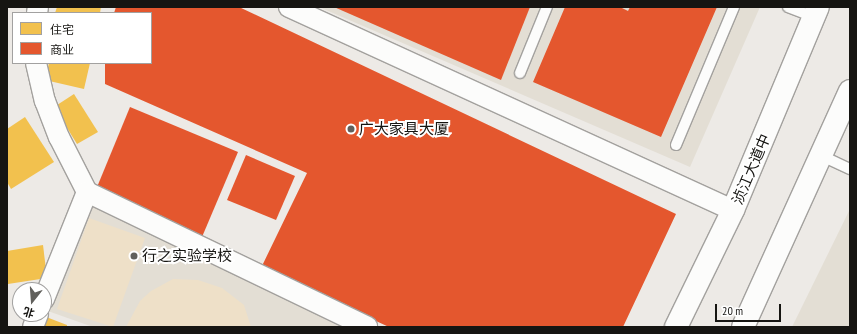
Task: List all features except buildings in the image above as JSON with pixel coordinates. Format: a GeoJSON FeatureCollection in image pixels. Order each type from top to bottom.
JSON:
{"type":"FeatureCollection","features":[{"type":"Feature","properties":{"kind":"main road","name":"浈江大道中"},"geometry":{"type":"LineString","coordinates":[[676,327],[733,210],[816,12]]}},
{"type":"Feature","properties":{"kind":"main road"},"geometry":{"type":"LineString","coordinates":[[743,327],[822,156],[850,91]]}},
{"type":"Feature","properties":{"kind":"street"},"geometry":{"type":"LineString","coordinates":[[290,7],[733,210]]}},
{"type":"Feature","properties":{"kind":"street"},"geometry":{"type":"LineString","coordinates":[[36,64],[45,101],[59,137],[87,192],[367,327]]}},
{"type":"Feature","properties":{"kind":"street"},"geometry":{"type":"LineString","coordinates":[[51,282],[87,192]]}},
{"type":"Feature","properties":{"kind":"lane"},"geometry":{"type":"LineString","coordinates":[[520,73],[547,7]]}},
{"type":"Feature","properties":{"kind":"lane"},"geometry":{"type":"LineString","coordinates":[[676,145],[734,7]]}},
{"type":"Feature","properties":{"kind":"lane"},"geometry":{"type":"LineString","coordinates":[[788,7],[816,12]]}},
{"type":"Feature","properties":{"kind":"lane"},"geometry":{"type":"LineString","coordinates":[[822,156],[850,169]]}},
{"type":"Feature","properties":{"kind":"shaded area"},"geometry":{"type":"Polygon","coordinates":[[[319,7],[760,7],[690,167],[319,7]]]}},
{"type":"Feature","properties":{"kind":"shaded area","name":"行之实验学校"},"geometry":{"type":"Polygon","coordinates":[[[89,202],[350,327],[93,327],[52,312],[52,293],[89,202]]]}},
{"type":"Feature","properties":{"kind":"shaded area"},"geometry":{"type":"Polygon","coordinates":[[[850,209],[850,327],[792,327],[850,209]]]}},
{"type":"Feature","properties":{"kind":"shaded area"},"geometry":{"type":"Polygon","coordinates":[[[89,218],[145,238],[113,327],[57,309],[89,218]]]}},
{"type":"Feature","properties":{"kind":"shaded area"},"geometry":{"type":"Polygon","coordinates":[[[173,279],[198,280],[222,288],[244,305],[251,327],[126,327],[140,301],[151,291],[173,279]]]}},
{"type":"Feature","properties":{"kind":"place","name":"广大家具大厦"},"geometry":{"type":"Point","coordinates":[351,129]}},
{"type":"Feature","properties":{"kind":"place","name":"行之实验学校"},"geometry":{"type":"Point","coordinates":[134,256]}}]}
